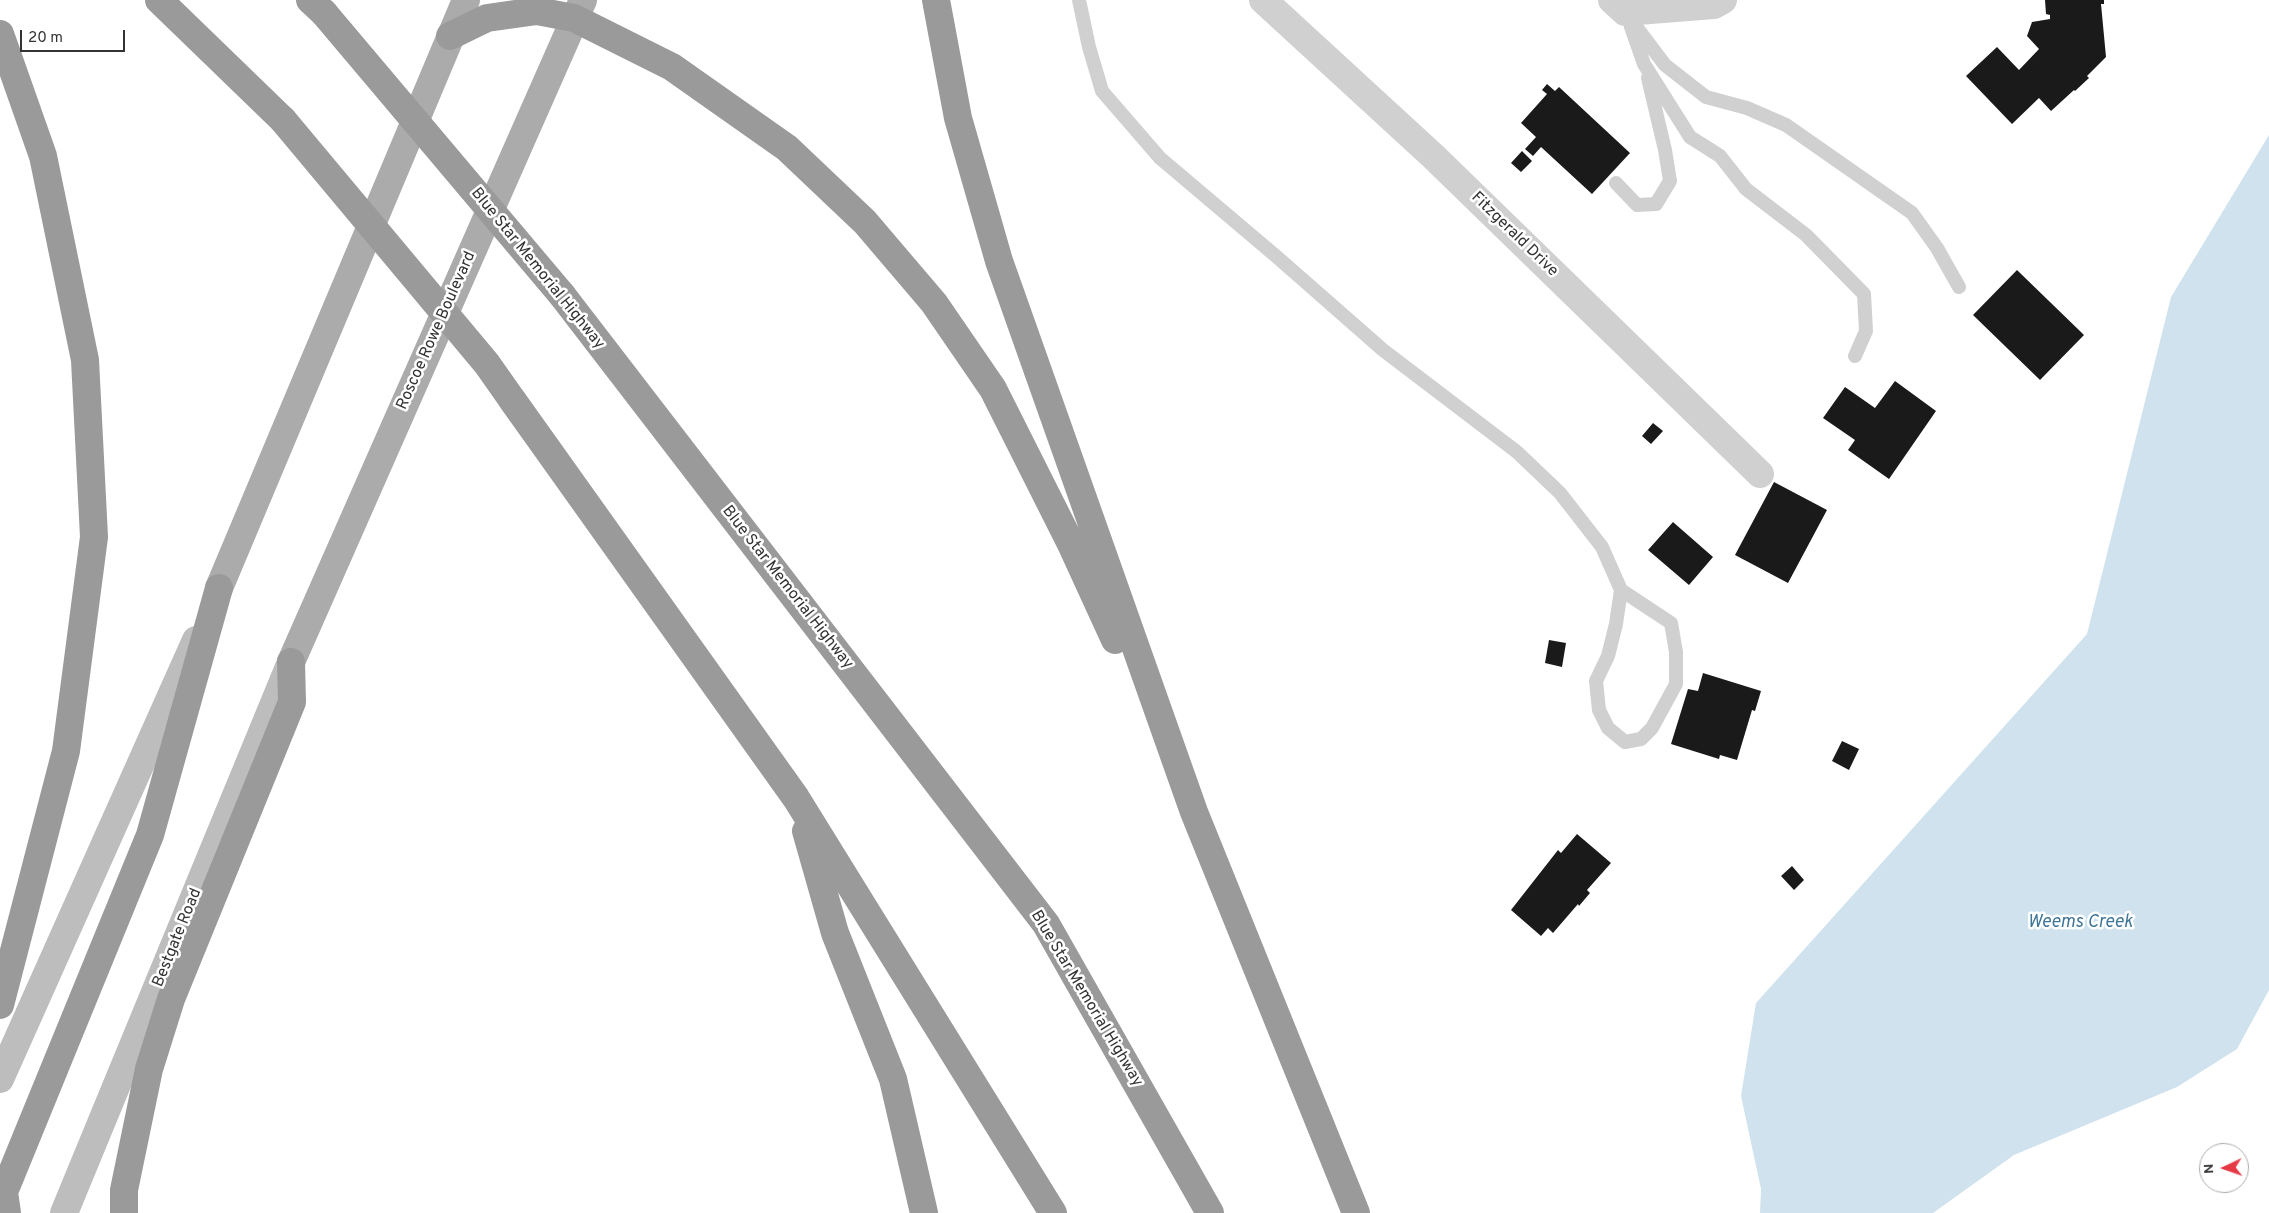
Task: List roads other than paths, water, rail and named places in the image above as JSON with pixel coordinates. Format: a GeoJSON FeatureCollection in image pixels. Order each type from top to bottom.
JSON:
{"type":"FeatureCollection","features":[{"type":"Feature","properties":{"kind":"highway"},"geometry":{"type":"LineString","coordinates":[[159,0],[283,120],[487,364],[796,798],[1053,1213]]}},
{"type":"Feature","properties":{"kind":"highway"},"geometry":{"type":"LineString","coordinates":[[936,0],[958,118],[999,261],[1194,812],[1356,1213]]}},
{"type":"Feature","properties":{"kind":"highway","name":"Blue Star Memorial Highway"},"geometry":{"type":"LineString","coordinates":[[317,7],[562,296],[1046,924],[1210,1213]]}},
{"type":"Feature","properties":{"kind":"highway"},"geometry":{"type":"LineString","coordinates":[[450,36],[487,18],[537,11],[579,9],[672,67],[787,148],[865,222],[934,303],[993,389],[1071,544],[1194,812]]}},
{"type":"Feature","properties":{"kind":"highway"},"geometry":{"type":"LineString","coordinates":[[0,34],[44,156],[85,360],[94,537],[66,751],[0,1005]]}},
{"type":"Feature","properties":{"kind":"highway"},"geometry":{"type":"LineString","coordinates":[[7,1213],[4,1192],[150,835],[219,588]]}},
{"type":"Feature","properties":{"kind":"highway"},"geometry":{"type":"LineString","coordinates":[[124,1213],[124,1190],[149,1069],[171,999],[292,702],[291,662]]}},
{"type":"Feature","properties":{"kind":"highway"},"geometry":{"type":"LineString","coordinates":[[796,798],[836,933],[893,1079],[924,1213]]}},
{"type":"Feature","properties":{"kind":"main road"},"geometry":{"type":"LineString","coordinates":[[0,1079],[219,588],[466,0]]}},
{"type":"Feature","properties":{"kind":"main road","name":"Roscoe Rowe Boulevard"},"geometry":{"type":"LineString","coordinates":[[291,662],[579,9]]}},
{"type":"Feature","properties":{"kind":"main road","name":"Bestgate Road"},"geometry":{"type":"LineString","coordinates":[[64,1213],[291,662]]}},
{"type":"Feature","properties":{"kind":"street","name":"Fitzgerald Drive"},"geometry":{"type":"LineString","coordinates":[[1263,0],[1434,157],[1760,474]]}},
{"type":"Feature","properties":{"kind":"street"},"geometry":{"type":"LineString","coordinates":[[1618,6],[1714,6],[1723,0]]}},
{"type":"Feature","properties":{"kind":"lane"},"geometry":{"type":"LineString","coordinates":[[1079,0],[1089,47],[1102,91],[1160,158],[1278,256],[1383,350],[1516,452],[1560,493],[1602,547],[1621,590],[1616,624],[1608,656],[1596,681],[1599,710],[1608,728],[1625,742],[1641,739],[1652,728],[1676,684],[1676,652],[1671,623],[1621,590]]}},
{"type":"Feature","properties":{"kind":"lane"},"geometry":{"type":"LineString","coordinates":[[1618,6],[1644,64],[1690,137],[1720,156],[1746,189],[1806,235],[1864,294],[1866,331],[1855,356]]}},
{"type":"Feature","properties":{"kind":"lane"},"geometry":{"type":"LineString","coordinates":[[1618,6],[1665,64],[1706,97],[1747,108],[1786,125],[1912,213],[1937,248],[1959,287]]}},
{"type":"Feature","properties":{"kind":"lane"},"geometry":{"type":"LineString","coordinates":[[1616,183],[1637,205],[1656,204],[1670,181],[1659,121],[1644,64]]}},
{"type":"Feature","properties":{"kind":"water","name":"Weems Creek"},"geometry":{"type":"Polygon","coordinates":[[[2269,135],[2269,990],[2237,1049],[2177,1087],[2014,1155],[1933,1213],[1760,1213],[1761,1189],[1741,1096],[1756,1003],[2087,634],[2171,297],[2269,135]]]}}]}
